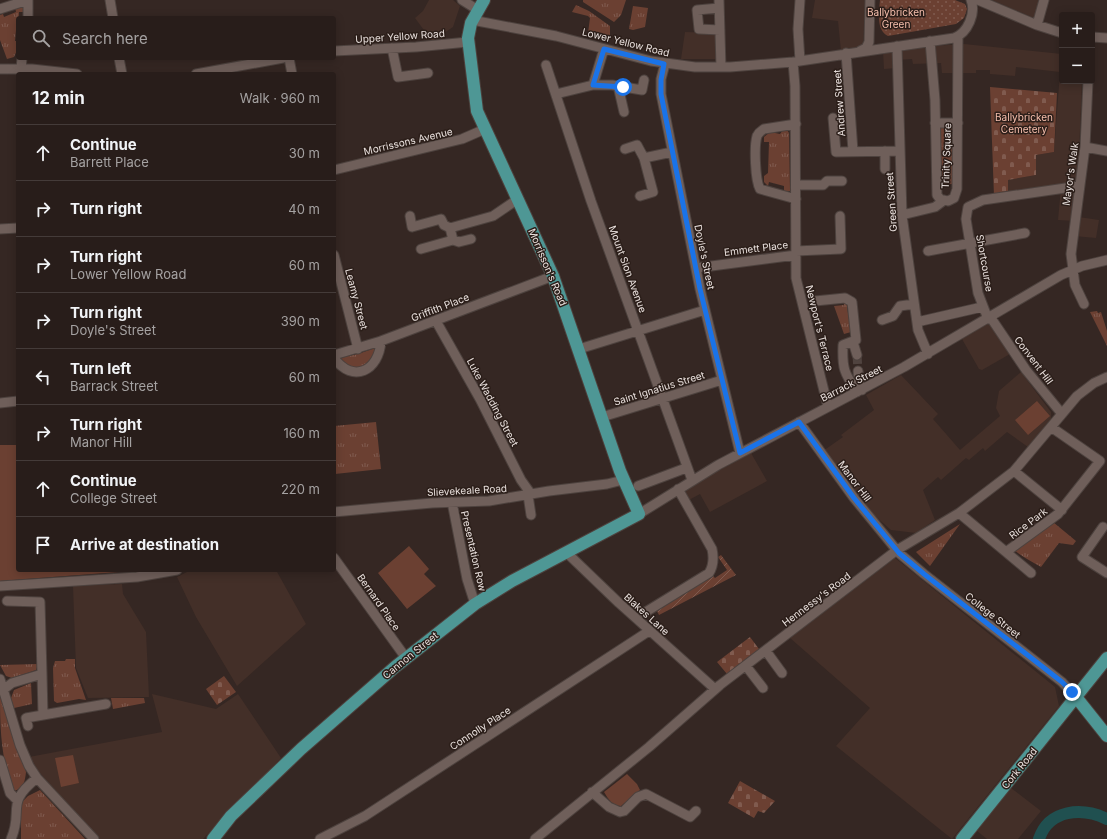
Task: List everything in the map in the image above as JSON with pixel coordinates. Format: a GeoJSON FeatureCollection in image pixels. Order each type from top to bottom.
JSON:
{"type":"FeatureCollection","features":[{"type":"Feature","properties":{"kind":"main road","name":"Morrisson's Road"},"geometry":{"type":"LineString","coordinates":[[478,10],[468,42],[475,103],[485,129],[553,276],[623,480],[639,514]]}},
{"type":"Feature","properties":{"kind":"main road","name":"Cannon Street"},"geometry":{"type":"LineString","coordinates":[[213,839],[231,816],[280,769],[406,658],[475,604],[512,581],[639,514]]}},
{"type":"Feature","properties":{"kind":"main road","name":"Cork Road"},"geometry":{"type":"LineString","coordinates":[[962,839],[1107,658]]}},
{"type":"Feature","properties":{"kind":"main road"},"geometry":{"type":"LineString","coordinates":[[1076,697],[1107,736]]}},
{"type":"Feature","properties":{"kind":"street"},"geometry":{"type":"LineString","coordinates":[[0,9],[28,0],[28,16]]}},
{"type":"Feature","properties":{"kind":"street"},"geometry":{"type":"LineString","coordinates":[[110,0],[113,16]]}},
{"type":"Feature","properties":{"kind":"street"},"geometry":{"type":"LineString","coordinates":[[462,0],[478,10]]}},
{"type":"Feature","properties":{"kind":"street","name":"Newport's Terrace"},"geometry":{"type":"LineString","coordinates":[[800,0],[796,124],[797,283],[828,406]]}},
{"type":"Feature","properties":{"kind":"street"},"geometry":{"type":"LineString","coordinates":[[860,51],[865,49],[868,44],[870,30],[870,0]]}},
{"type":"Feature","properties":{"kind":"street"},"geometry":{"type":"LineString","coordinates":[[958,36],[966,29],[972,14],[973,8],[971,0]]}},
{"type":"Feature","properties":{"kind":"street"},"geometry":{"type":"LineString","coordinates":[[978,0],[1036,25],[1059,32]]}},
{"type":"Feature","properties":{"kind":"street"},"geometry":{"type":"LineString","coordinates":[[1036,25],[1044,0]]}},
{"type":"Feature","properties":{"kind":"street"},"geometry":{"type":"LineString","coordinates":[[720,30],[699,29],[697,10],[719,4],[720,30],[721,67]]}},
{"type":"Feature","properties":{"kind":"street"},"geometry":{"type":"LineString","coordinates":[[972,14],[980,6],[992,6]]}},
{"type":"Feature","properties":{"kind":"street","name":"Lower Yellow Road"},"geometry":{"type":"LineString","coordinates":[[478,10],[549,34],[664,64],[721,67],[797,61],[958,36]]}},
{"type":"Feature","properties":{"kind":"street"},"geometry":{"type":"LineString","coordinates":[[870,30],[878,42],[895,46]]}},
{"type":"Feature","properties":{"kind":"street","name":"Trinity Square"},"geometry":{"type":"LineString","coordinates":[[930,41],[935,123],[936,190],[939,198],[943,201],[953,199],[957,191],[958,36]]}},
{"type":"Feature","properties":{"kind":"street"},"geometry":{"type":"LineString","coordinates":[[1095,37],[1107,38]]}},
{"type":"Feature","properties":{"kind":"street","name":"Upper Yellow Road"},"geometry":{"type":"LineString","coordinates":[[336,52],[468,42]]}},
{"type":"Feature","properties":{"kind":"street","name":"Green Street"},"geometry":{"type":"LineString","coordinates":[[895,46],[902,215],[917,322],[920,336],[928,354]]}},
{"type":"Feature","properties":{"kind":"street"},"geometry":{"type":"LineString","coordinates":[[392,48],[398,77],[428,74]]}},
{"type":"Feature","properties":{"kind":"street"},"geometry":{"type":"LineString","coordinates":[[593,85],[604,49]]}},
{"type":"Feature","properties":{"kind":"street","name":"Andrew Street"},"geometry":{"type":"LineString","coordinates":[[846,53],[853,151]]}},
{"type":"Feature","properties":{"kind":"street"},"geometry":{"type":"LineString","coordinates":[[20,70],[22,60]]}},
{"type":"Feature","properties":{"kind":"street"},"geometry":{"type":"LineString","coordinates":[[119,60],[122,72]]}},
{"type":"Feature","properties":{"kind":"street"},"geometry":{"type":"LineString","coordinates":[[220,72],[274,60]]}},
{"type":"Feature","properties":{"kind":"street"},"geometry":{"type":"LineString","coordinates":[[289,60],[292,72]]}},
{"type":"Feature","properties":{"kind":"street","name":"Doyle's Street"},"geometry":{"type":"LineString","coordinates":[[664,64],[661,92],[672,152],[705,310],[740,453]]}},
{"type":"Feature","properties":{"kind":"street","name":"Mount Sion Avenue"},"geometry":{"type":"LineString","coordinates":[[546,65],[596,216],[640,331],[686,468],[692,480]]}},
{"type":"Feature","properties":{"kind":"street"},"geometry":{"type":"LineString","coordinates":[[0,69],[48,72]]}},
{"type":"Feature","properties":{"kind":"street"},"geometry":{"type":"LineString","coordinates":[[556,94],[593,85],[618,86],[642,90],[644,80]]}},
{"type":"Feature","properties":{"kind":"street","name":"Mayor's Walk"},"geometry":{"type":"LineString","coordinates":[[1084,304],[1074,285],[1072,270],[1072,241],[1085,147],[1088,84]]}},
{"type":"Feature","properties":{"kind":"street"},"geometry":{"type":"LineString","coordinates":[[618,86],[624,112]]}},
{"type":"Feature","properties":{"kind":"street"},"geometry":{"type":"LineString","coordinates":[[833,118],[836,152],[900,151]]}},
{"type":"Feature","properties":{"kind":"street"},"geometry":{"type":"LineString","coordinates":[[935,123],[958,123]]}},
{"type":"Feature","properties":{"kind":"street"},"geometry":{"type":"LineString","coordinates":[[796,124],[764,129],[759,132],[757,137],[757,183],[760,189],[796,199]]}},
{"type":"Feature","properties":{"kind":"street","name":"Morrissons Avenue"},"geometry":{"type":"LineString","coordinates":[[336,170],[462,139],[485,129]]}},
{"type":"Feature","properties":{"kind":"street"},"geometry":{"type":"LineString","coordinates":[[624,149],[637,145],[644,158],[653,192],[640,196]]}},
{"type":"Feature","properties":{"kind":"street"},"geometry":{"type":"LineString","coordinates":[[1085,147],[1107,151]]}},
{"type":"Feature","properties":{"kind":"street"},"geometry":{"type":"LineString","coordinates":[[885,151],[885,169]]}},
{"type":"Feature","properties":{"kind":"street"},"geometry":{"type":"LineString","coordinates":[[644,158],[672,152]]}},
{"type":"Feature","properties":{"kind":"street"},"geometry":{"type":"LineString","coordinates":[[796,185],[823,185],[827,181],[842,181]]}},
{"type":"Feature","properties":{"kind":"street","name":"Shortcourse"},"geometry":{"type":"LineString","coordinates":[[990,318],[982,307],[970,244],[966,216],[967,209],[971,204],[983,200],[1079,186]]}},
{"type":"Feature","properties":{"kind":"street"},"geometry":{"type":"LineString","coordinates":[[410,216],[412,227],[441,219],[444,225],[450,228],[493,216],[518,200]]}},
{"type":"Feature","properties":{"kind":"street"},"geometry":{"type":"LineString","coordinates":[[902,215],[935,207],[943,201]]}},
{"type":"Feature","properties":{"kind":"street","name":"Emmett Place"},"geometry":{"type":"LineString","coordinates":[[696,268],[796,253],[841,249],[840,216]]}},
{"type":"Feature","properties":{"kind":"street"},"geometry":{"type":"LineString","coordinates":[[0,229],[16,228]]}},
{"type":"Feature","properties":{"kind":"street"},"geometry":{"type":"LineString","coordinates":[[450,228],[453,240]]}},
{"type":"Feature","properties":{"kind":"street"},"geometry":{"type":"LineString","coordinates":[[928,251],[1024,233]]}},
{"type":"Feature","properties":{"kind":"street"},"geometry":{"type":"LineString","coordinates":[[421,249],[453,240],[460,242],[471,239]]}},
{"type":"Feature","properties":{"kind":"street","name":"Barrack Street"},"geometry":{"type":"LineString","coordinates":[[639,514],[692,480],[828,406],[928,354],[1072,270],[1107,260]]}},
{"type":"Feature","properties":{"kind":"street","name":"Leamy Street"},"geometry":{"type":"LineString","coordinates":[[336,263],[358,348]]}},
{"type":"Feature","properties":{"kind":"street","name":"Griffith Place"},"geometry":{"type":"LineString","coordinates":[[336,354],[381,341],[553,276]]}},
{"type":"Feature","properties":{"kind":"street"},"geometry":{"type":"LineString","coordinates":[[816,301],[845,298],[850,299],[852,302],[857,337],[853,342],[843,345],[844,371],[859,391]]}},
{"type":"Feature","properties":{"kind":"street"},"geometry":{"type":"LineString","coordinates":[[882,320],[893,316],[900,306],[914,304]]}},
{"type":"Feature","properties":{"kind":"street"},"geometry":{"type":"LineString","coordinates":[[917,322],[982,307]]}},
{"type":"Feature","properties":{"kind":"street"},"geometry":{"type":"LineString","coordinates":[[579,349],[705,310]]}},
{"type":"Feature","properties":{"kind":"street","name":"Convent Hill"},"geometry":{"type":"LineString","coordinates":[[990,318],[1010,347],[1062,414]]}},
{"type":"Feature","properties":{"kind":"street","name":"Luke Wadding Street"},"geometry":{"type":"LineString","coordinates":[[436,321],[475,389],[529,494]]}},
{"type":"Feature","properties":{"kind":"street"},"geometry":{"type":"LineString","coordinates":[[336,360],[344,368],[351,371],[367,369],[377,360],[381,341]]}},
{"type":"Feature","properties":{"kind":"street"},"geometry":{"type":"LineString","coordinates":[[853,342],[857,355]]}},
{"type":"Feature","properties":{"kind":"street"},"geometry":{"type":"LineString","coordinates":[[858,371],[859,391]]}},
{"type":"Feature","properties":{"kind":"street","name":"Hennessy's Road"},"geometry":{"type":"LineString","coordinates":[[534,839],[649,747],[715,689],[766,650],[897,550],[959,513],[1014,472],[1077,396],[1106,379]]}},
{"type":"Feature","properties":{"kind":"street","name":"Saint Ignatius Street"},"geometry":{"type":"LineString","coordinates":[[602,416],[722,380]]}},
{"type":"Feature","properties":{"kind":"street"},"geometry":{"type":"LineString","coordinates":[[0,403],[16,402]]}},
{"type":"Feature","properties":{"kind":"street","name":"Manor Hill"},"geometry":{"type":"LineString","coordinates":[[799,422],[854,498],[897,550]]}},
{"type":"Feature","properties":{"kind":"street","name":"Rice Park"},"geometry":{"type":"LineString","coordinates":[[1006,552],[1062,510],[1103,457],[1051,427]]}},
{"type":"Feature","properties":{"kind":"street"},"geometry":{"type":"LineString","coordinates":[[638,486],[686,468]]}},
{"type":"Feature","properties":{"kind":"street","name":"Rice Park"},"geometry":{"type":"LineString","coordinates":[[1014,472],[1062,510]]}},
{"type":"Feature","properties":{"kind":"street","name":"Slievekeale Road"},"geometry":{"type":"LineString","coordinates":[[336,512],[416,504],[489,501],[529,494],[607,484],[623,480]]}},
{"type":"Feature","properties":{"kind":"street"},"geometry":{"type":"LineString","coordinates":[[644,613],[708,573],[712,567],[714,558],[712,549],[678,489]]}},
{"type":"Feature","properties":{"kind":"street"},"geometry":{"type":"LineString","coordinates":[[529,494],[531,515]]}},
{"type":"Feature","properties":{"kind":"street","name":"Presentation Row"},"geometry":{"type":"LineString","coordinates":[[452,502],[468,579],[475,604]]}},
{"type":"Feature","properties":{"kind":"street","name":"Rice Park"},"geometry":{"type":"LineString","coordinates":[[959,513],[1031,573]]}},
{"type":"Feature","properties":{"kind":"street"},"geometry":{"type":"LineString","coordinates":[[1103,527],[1082,556],[1107,573]]}},
{"type":"Feature","properties":{"kind":"street","name":"College Street"},"geometry":{"type":"LineString","coordinates":[[897,550],[930,579],[1062,682],[1076,697]]}},
{"type":"Feature","properties":{"kind":"street","name":"Blakes Lane"},"geometry":{"type":"LineString","coordinates":[[567,552],[649,631],[715,689]]}},
{"type":"Feature","properties":{"kind":"street","name":"Bernard Place"},"geometry":{"type":"LineString","coordinates":[[336,561],[406,658]]}},
{"type":"Feature","properties":{"kind":"street"},"geometry":{"type":"LineString","coordinates":[[0,586],[137,577],[166,572]]}},
{"type":"Feature","properties":{"kind":"street"},"geometry":{"type":"LineString","coordinates":[[7,601],[40,602],[43,715]]}},
{"type":"Feature","properties":{"kind":"street","name":"Connolly Place"},"geometry":{"type":"LineString","coordinates":[[320,839],[365,816],[649,631]]}},
{"type":"Feature","properties":{"kind":"street"},"geometry":{"type":"LineString","coordinates":[[766,650],[782,672]]}},
{"type":"Feature","properties":{"kind":"street"},"geometry":{"type":"LineString","coordinates":[[746,666],[763,688]]}},
{"type":"Feature","properties":{"kind":"street"},"geometry":{"type":"LineString","coordinates":[[42,674],[12,683],[1,683],[23,753],[38,778],[94,839]]}},
{"type":"Feature","properties":{"kind":"street"},"geometry":{"type":"LineString","coordinates":[[26,718],[106,704]]}},
{"type":"Feature","properties":{"kind":"street"},"geometry":{"type":"LineString","coordinates":[[0,760],[10,792],[17,800]]}},
{"type":"Feature","properties":{"kind":"street"},"geometry":{"type":"LineString","coordinates":[[11,839],[15,827],[17,800],[25,789],[38,778]]}},
{"type":"Feature","properties":{"kind":"street"},"geometry":{"type":"LineString","coordinates":[[592,792],[609,807],[620,812],[624,811],[642,794],[651,795],[690,817],[696,811]]}},
{"type":"Feature","properties":{"kind":"shaded area"},"geometry":{"type":"Polygon","coordinates":[[[429,0],[453,0],[460,6],[453,27],[432,41],[415,18],[423,11],[429,0]]]}},
{"type":"Feature","properties":{"kind":"shaded area"},"geometry":{"type":"Polygon","coordinates":[[[815,0],[865,0],[863,47],[841,51],[838,21],[812,18],[815,0]]]}},
{"type":"Feature","properties":{"kind":"shaded area"},"geometry":{"type":"Polygon","coordinates":[[[992,0],[1039,0],[1034,18],[992,0]]]}},
{"type":"Feature","properties":{"kind":"shaded area"},"geometry":{"type":"Polygon","coordinates":[[[685,32],[717,33],[717,59],[681,59],[685,32]]]}},
{"type":"Feature","properties":{"kind":"shaded area"},"geometry":{"type":"Polygon","coordinates":[[[964,44],[1059,54],[1059,72],[1016,67],[1015,76],[990,74],[990,70],[976,70],[976,73],[942,73],[941,63],[913,64],[912,59],[897,60],[897,68],[884,69],[883,51],[900,48],[964,44]]]}},
{"type":"Feature","properties":{"kind":"shaded area"},"geometry":{"type":"Polygon","coordinates":[[[1059,84],[1082,84],[1079,153],[1072,216],[1099,220],[1096,238],[1074,236],[1076,221],[1058,220],[1061,188],[1008,194],[1007,180],[1036,175],[1036,155],[1054,152],[1059,84]]]}},
{"type":"Feature","properties":{"kind":"shaded area"},"geometry":{"type":"Polygon","coordinates":[[[991,321],[1010,354],[982,370],[979,369],[962,339],[991,321]]]}},
{"type":"Feature","properties":{"kind":"shaded area"},"geometry":{"type":"Polygon","coordinates":[[[1021,372],[1051,412],[1051,419],[1028,447],[1007,432],[985,451],[983,448],[969,460],[966,458],[941,480],[938,477],[923,490],[935,520],[916,533],[891,530],[875,516],[823,451],[843,437],[841,435],[874,410],[866,395],[901,375],[938,414],[933,419],[960,450],[1000,416],[996,408],[999,391],[1021,372]]]}},
{"type":"Feature","properties":{"kind":"shaded area"},"geometry":{"type":"Polygon","coordinates":[[[751,453],[767,481],[710,512],[700,494],[687,501],[682,490],[751,453]]]}},
{"type":"Feature","properties":{"kind":"shaded area"},"geometry":{"type":"Polygon","coordinates":[[[895,558],[1055,687],[1059,706],[952,839],[836,746],[870,708],[790,638],[895,558]]]}},
{"type":"Feature","properties":{"kind":"shaded area"},"geometry":{"type":"Polygon","coordinates":[[[187,572],[277,572],[306,624],[237,686],[196,617],[177,577],[187,572]]]}},
{"type":"Feature","properties":{"kind":"shaded area"},"geometry":{"type":"Polygon","coordinates":[[[122,584],[123,594],[146,632],[149,697],[88,698],[76,668],[73,586],[122,584]]]}},
{"type":"Feature","properties":{"kind":"shaded area"},"geometry":{"type":"Polygon","coordinates":[[[152,694],[216,709],[238,694],[281,758],[203,839],[100,839],[37,770],[29,757],[162,732],[152,694]]]}},
{"type":"Feature","properties":{"kind":"shaded area"},"geometry":{"type":"Polygon","coordinates":[[[1011,788],[1041,811],[1018,839],[987,839],[977,831],[1011,788]]]}},
{"type":"Feature","properties":{"kind":"green space"},"geometry":{"type":"Polygon","coordinates":[[[583,0],[626,0],[621,15],[614,22],[583,2],[583,0]]]}},
{"type":"Feature","properties":{"kind":"green space","name":"Ballybricken Green"},"geometry":{"type":"Polygon","coordinates":[[[880,0],[955,0],[965,4],[967,9],[964,18],[956,24],[888,36],[884,33],[880,25],[880,0]]]}},
{"type":"Feature","properties":{"kind":"green space"},"geometry":{"type":"Polygon","coordinates":[[[24,5],[25,12],[19,12],[19,16],[16,16],[16,52],[14,57],[7,59],[0,40],[0,15],[3,14],[4,17],[16,12],[15,7],[24,5]]]}},
{"type":"Feature","properties":{"kind":"green space"},"geometry":{"type":"Polygon","coordinates":[[[576,5],[589,11],[610,26],[610,40],[588,33],[590,18],[588,16],[572,12],[576,5]]]}},
{"type":"Feature","properties":{"kind":"green space"},"geometry":{"type":"Polygon","coordinates":[[[633,6],[648,8],[645,27],[633,30],[629,29],[633,6]]]}},
{"type":"Feature","properties":{"kind":"green space","name":"Ballybricken Cemetery"},"geometry":{"type":"Polygon","coordinates":[[[990,87],[1057,93],[1054,152],[1036,155],[1036,175],[1008,180],[1008,194],[994,196],[990,87]]]}},
{"type":"Feature","properties":{"kind":"green space"},"geometry":{"type":"Polygon","coordinates":[[[938,128],[955,128],[953,184],[944,184],[943,180],[939,180],[938,128]]]}},
{"type":"Feature","properties":{"kind":"green space"},"geometry":{"type":"Polygon","coordinates":[[[783,130],[787,130],[789,133],[790,191],[784,191],[784,186],[769,182],[768,186],[764,182],[764,176],[768,173],[769,142],[764,142],[764,137],[770,132],[780,134],[783,130]]]}},
{"type":"Feature","properties":{"kind":"green space"},"geometry":{"type":"Polygon","coordinates":[[[843,300],[850,306],[847,307],[851,332],[844,334],[834,306],[844,305],[843,300]]]}},
{"type":"Feature","properties":{"kind":"green space"},"geometry":{"type":"Polygon","coordinates":[[[1097,311],[1098,313],[1101,312],[1107,331],[1107,346],[1090,312],[1097,311]]]}},
{"type":"Feature","properties":{"kind":"green space"},"geometry":{"type":"Polygon","coordinates":[[[378,347],[371,363],[361,367],[350,367],[338,358],[358,354],[378,347]]]}},
{"type":"Feature","properties":{"kind":"green space"},"geometry":{"type":"Polygon","coordinates":[[[1037,401],[1050,416],[1028,435],[1015,420],[1037,401]]]}},
{"type":"Feature","properties":{"kind":"green space"},"geometry":{"type":"Polygon","coordinates":[[[376,422],[381,469],[336,474],[336,426],[376,422]]]}},
{"type":"Feature","properties":{"kind":"green space"},"geometry":{"type":"Polygon","coordinates":[[[0,445],[16,445],[16,572],[119,572],[0,581],[0,445]]]}},
{"type":"Feature","properties":{"kind":"green space"},"geometry":{"type":"Polygon","coordinates":[[[1053,522],[1076,541],[1073,545],[1059,543],[1041,567],[1014,550],[1053,522]]]}},
{"type":"Feature","properties":{"kind":"green space"},"geometry":{"type":"Polygon","coordinates":[[[960,524],[930,566],[916,552],[960,524]]]}},
{"type":"Feature","properties":{"kind":"green space"},"geometry":{"type":"Polygon","coordinates":[[[409,546],[429,569],[424,574],[436,586],[407,609],[378,573],[409,546]]]}},
{"type":"Feature","properties":{"kind":"green space"},"geometry":{"type":"Polygon","coordinates":[[[721,555],[736,575],[659,615],[657,611],[713,576],[715,578],[727,570],[718,557],[721,555]]]}},
{"type":"Feature","properties":{"kind":"green space"},"geometry":{"type":"Polygon","coordinates":[[[750,637],[759,649],[727,674],[717,662],[750,637]]]}},
{"type":"Feature","properties":{"kind":"green space"},"geometry":{"type":"Polygon","coordinates":[[[66,659],[75,659],[75,668],[86,700],[79,699],[57,703],[54,701],[53,668],[55,661],[65,661],[66,659]]]}},
{"type":"Feature","properties":{"kind":"green space"},"geometry":{"type":"Polygon","coordinates":[[[38,664],[36,670],[12,678],[6,676],[0,665],[38,664]]]}},
{"type":"Feature","properties":{"kind":"green space"},"geometry":{"type":"Polygon","coordinates":[[[224,676],[236,692],[217,705],[206,689],[224,676]]]}},
{"type":"Feature","properties":{"kind":"green space"},"geometry":{"type":"Polygon","coordinates":[[[31,683],[32,704],[14,708],[11,698],[14,690],[31,683]]]}},
{"type":"Feature","properties":{"kind":"green space"},"geometry":{"type":"Polygon","coordinates":[[[0,689],[26,772],[22,786],[14,791],[9,779],[3,754],[0,689]]]}},
{"type":"Feature","properties":{"kind":"green space"},"geometry":{"type":"Polygon","coordinates":[[[111,698],[144,698],[145,703],[113,709],[111,698]]]}},
{"type":"Feature","properties":{"kind":"green space"},"geometry":{"type":"Polygon","coordinates":[[[73,755],[79,783],[61,787],[55,758],[73,755]]]}},
{"type":"Feature","properties":{"kind":"green space"},"geometry":{"type":"Polygon","coordinates":[[[627,774],[637,784],[640,790],[621,806],[618,806],[611,802],[604,792],[627,774]]]}},
{"type":"Feature","properties":{"kind":"green space"},"geometry":{"type":"Polygon","coordinates":[[[740,781],[775,801],[764,813],[758,811],[754,818],[728,803],[740,781]]]}},
{"type":"Feature","properties":{"kind":"green space"},"geometry":{"type":"Polygon","coordinates":[[[40,790],[85,839],[21,839],[21,803],[28,796],[40,790]]]}},
{"type":"Feature","properties":{"kind":"waterway"},"geometry":{"type":"LineString","coordinates":[[1039,839],[1044,829],[1050,822],[1058,816],[1067,813],[1087,813],[1107,819]]}},
{"type":"Feature","properties":{"kind":"tunnel"},"geometry":{"type":"LineString","coordinates":[[857,355],[858,371]]}},
{"type":"Feature","properties":{"kind":"route"},"geometry":{"type":"LineString","coordinates":[[623,87],[612,85],[593,85],[604,49],[635,58],[664,64],[661,80],[661,94],[678,184],[705,310],[740,453],[799,422],[827,463],[877,528],[899,553],[1062,682],[1072,692]]}}]}
